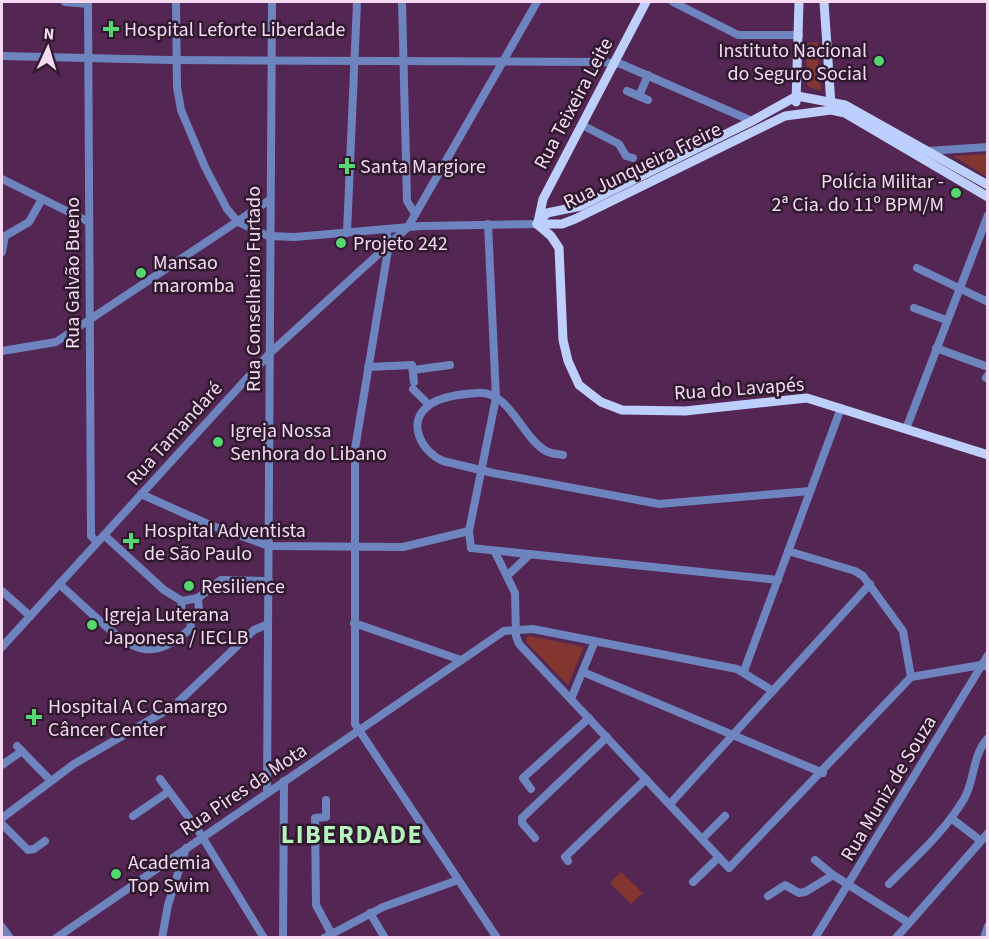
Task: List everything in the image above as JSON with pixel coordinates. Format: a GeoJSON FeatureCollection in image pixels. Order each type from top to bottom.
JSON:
{"type":"FeatureCollection","features":[{"type":"Feature","properties":{"kind":"main road","name":"Rua Teixeira Leite"},"geometry":{"type":"LineString","coordinates":[[537,224],[543,199],[646,2]]}},
{"type":"Feature","properties":{"kind":"main road"},"geometry":{"type":"LineString","coordinates":[[794,113],[797,96],[799,2]]}},
{"type":"Feature","properties":{"kind":"main road"},"geometry":{"type":"LineString","coordinates":[[824,2],[831,105]]}},
{"type":"Feature","properties":{"kind":"main road"},"geometry":{"type":"LineString","coordinates":[[797,96],[852,108],[987,184]]}},
{"type":"Feature","properties":{"kind":"main road","name":"Rua Junqueira Freire"},"geometry":{"type":"LineString","coordinates":[[537,224],[562,224],[797,96]]}},
{"type":"Feature","properties":{"kind":"main road"},"geometry":{"type":"LineString","coordinates":[[831,105],[987,197]]}},
{"type":"Feature","properties":{"kind":"main road","name":"Rua Junqueira Freire"},"geometry":{"type":"LineString","coordinates":[[537,224],[549,212],[573,209],[640,182],[764,125],[794,113],[831,105]]}},
{"type":"Feature","properties":{"kind":"main road","name":"Rua do Lavapés"},"geometry":{"type":"LineString","coordinates":[[537,224],[551,236],[559,248],[563,331],[568,361],[579,384],[592,397],[611,406],[636,411],[711,410],[796,398],[818,401],[987,455]]}},
{"type":"Feature","properties":{"kind":"street"},"geometry":{"type":"LineString","coordinates":[[64,2],[88,3]]}},
{"type":"Feature","properties":{"kind":"street"},"geometry":{"type":"LineString","coordinates":[[176,2],[181,110],[192,139],[227,209],[238,222],[268,236],[284,237],[421,226],[537,224]]}},
{"type":"Feature","properties":{"kind":"street","name":"Rua Conselheiro Furtado"},"geometry":{"type":"LineString","coordinates":[[267,793],[270,353],[268,201],[272,2]]}},
{"type":"Feature","properties":{"kind":"street"},"geometry":{"type":"LineString","coordinates":[[347,233],[357,2]]}},
{"type":"Feature","properties":{"kind":"street"},"geometry":{"type":"LineString","coordinates":[[410,2],[402,2],[407,201],[421,226]]}},
{"type":"Feature","properties":{"kind":"street"},"geometry":{"type":"LineString","coordinates":[[408,227],[537,2]]}},
{"type":"Feature","properties":{"kind":"street"},"geometry":{"type":"LineString","coordinates":[[673,2],[738,35],[799,35]]}},
{"type":"Feature","properties":{"kind":"street","name":"Rua Galvão Bueno"},"geometry":{"type":"LineString","coordinates":[[88,3],[91,536],[97,542]]}},
{"type":"Feature","properties":{"kind":"street"},"geometry":{"type":"LineString","coordinates":[[2,56],[177,60],[614,63],[648,75],[752,121]]}},
{"type":"Feature","properties":{"kind":"street"},"geometry":{"type":"LineString","coordinates":[[639,96],[648,75]]}},
{"type":"Feature","properties":{"kind":"street"},"geometry":{"type":"LineString","coordinates":[[627,91],[648,100]]}},
{"type":"Feature","properties":{"kind":"street"},"geometry":{"type":"LineString","coordinates":[[582,125],[619,144],[626,156],[633,158]]}},
{"type":"Feature","properties":{"kind":"street"},"geometry":{"type":"LineString","coordinates":[[927,151],[987,147]]}},
{"type":"Feature","properties":{"kind":"street"},"geometry":{"type":"LineString","coordinates":[[2,179],[89,222]]}},
{"type":"Feature","properties":{"kind":"street"},"geometry":{"type":"LineString","coordinates":[[2,252],[3,234],[29,222],[42,199]]}},
{"type":"Feature","properties":{"kind":"street"},"geometry":{"type":"LineString","coordinates":[[2,351],[51,344],[268,201]]}},
{"type":"Feature","properties":{"kind":"street"},"geometry":{"type":"LineString","coordinates":[[906,429],[987,214]]}},
{"type":"Feature","properties":{"kind":"street"},"geometry":{"type":"LineString","coordinates":[[488,224],[496,398],[469,531],[469,545],[473,550],[778,580]]}},
{"type":"Feature","properties":{"kind":"street","name":"Rua Tamandaré"},"geometry":{"type":"LineString","coordinates":[[2,647],[270,353],[408,227]]}},
{"type":"Feature","properties":{"kind":"street"},"geometry":{"type":"LineString","coordinates":[[386,229],[389,244],[355,449],[354,721],[497,938]]}},
{"type":"Feature","properties":{"kind":"street"},"geometry":{"type":"LineString","coordinates":[[268,249],[272,243],[284,237]]}},
{"type":"Feature","properties":{"kind":"street"},"geometry":{"type":"LineString","coordinates":[[918,268],[987,302]]}},
{"type":"Feature","properties":{"kind":"street"},"geometry":{"type":"LineString","coordinates":[[914,308],[946,320]]}},
{"type":"Feature","properties":{"kind":"street"},"geometry":{"type":"LineString","coordinates":[[936,348],[987,367]]}},
{"type":"Feature","properties":{"kind":"street"},"geometry":{"type":"LineString","coordinates":[[368,367],[412,365],[413,386],[429,405]]}},
{"type":"Feature","properties":{"kind":"street"},"geometry":{"type":"LineString","coordinates":[[413,370],[450,365]]}},
{"type":"Feature","properties":{"kind":"street"},"geometry":{"type":"LineString","coordinates":[[563,455],[543,449],[496,398],[478,393],[448,398],[429,405],[422,413],[418,429],[419,437],[427,452],[443,461],[482,471],[659,504],[810,491]]}},
{"type":"Feature","properties":{"kind":"street"},"geometry":{"type":"LineString","coordinates":[[744,671],[842,408]]}},
{"type":"Feature","properties":{"kind":"street"},"geometry":{"type":"LineString","coordinates":[[141,494],[210,525],[269,546],[407,547],[469,531]]}},
{"type":"Feature","properties":{"kind":"street"},"geometry":{"type":"LineString","coordinates":[[104,535],[164,590],[182,601],[198,598],[222,580],[268,581]]}},
{"type":"Feature","properties":{"kind":"street"},"geometry":{"type":"LineString","coordinates":[[788,551],[855,571],[870,584],[903,631],[911,677]]}},
{"type":"Feature","properties":{"kind":"street"},"geometry":{"type":"LineString","coordinates":[[495,552],[508,575],[516,598],[516,629],[519,644],[730,869],[823,773],[911,677],[984,666]]}},
{"type":"Feature","properties":{"kind":"street"},"geometry":{"type":"LineString","coordinates":[[508,575],[529,555]]}},
{"type":"Feature","properties":{"kind":"street"},"geometry":{"type":"LineString","coordinates":[[59,584],[131,647],[150,649],[172,643],[191,628],[190,619]]}},
{"type":"Feature","properties":{"kind":"street"},"geometry":{"type":"LineString","coordinates":[[670,804],[870,584]]}},
{"type":"Feature","properties":{"kind":"street"},"geometry":{"type":"LineString","coordinates":[[2,591],[30,616]]}},
{"type":"Feature","properties":{"kind":"street"},"geometry":{"type":"LineString","coordinates":[[190,619],[199,613],[198,598]]}},
{"type":"Feature","properties":{"kind":"street"},"geometry":{"type":"LineString","coordinates":[[182,601],[182,615],[190,619]]}},
{"type":"Feature","properties":{"kind":"street"},"geometry":{"type":"LineString","coordinates":[[354,623],[461,660]]}},
{"type":"Feature","properties":{"kind":"street"},"geometry":{"type":"LineString","coordinates":[[2,818],[50,780],[174,706],[254,630],[268,624]]}},
{"type":"Feature","properties":{"kind":"street"},"geometry":{"type":"LineString","coordinates":[[516,629],[533,629],[744,671],[773,691]]}},
{"type":"Feature","properties":{"kind":"street","name":"Rua Pires da Mota"},"geometry":{"type":"LineString","coordinates":[[56,938],[499,634],[516,629]]}},
{"type":"Feature","properties":{"kind":"street"},"geometry":{"type":"LineString","coordinates":[[571,699],[595,641]]}},
{"type":"Feature","properties":{"kind":"street","name":"Rua Muniz de Souza"},"geometry":{"type":"LineString","coordinates":[[815,938],[984,666],[987,655]]}},
{"type":"Feature","properties":{"kind":"street"},"geometry":{"type":"LineString","coordinates":[[448,657],[449,668]]}},
{"type":"Feature","properties":{"kind":"street"},"geometry":{"type":"LineString","coordinates":[[583,672],[823,773]]}},
{"type":"Feature","properties":{"kind":"street"},"geometry":{"type":"LineString","coordinates":[[531,789],[522,779],[589,718]]}},
{"type":"Feature","properties":{"kind":"street"},"geometry":{"type":"LineString","coordinates":[[535,838],[522,823],[522,818],[607,737]]}},
{"type":"Feature","properties":{"kind":"street"},"geometry":{"type":"LineString","coordinates":[[889,884],[951,818],[966,797],[979,752],[987,738]]}},
{"type":"Feature","properties":{"kind":"street"},"geometry":{"type":"LineString","coordinates":[[2,765],[19,748],[50,780]]}},
{"type":"Feature","properties":{"kind":"street"},"geometry":{"type":"LineString","coordinates":[[551,753],[558,761]]}},
{"type":"Feature","properties":{"kind":"street"},"geometry":{"type":"LineString","coordinates":[[160,779],[202,837],[264,938]]}},
{"type":"Feature","properties":{"kind":"street"},"geometry":{"type":"LineString","coordinates":[[568,861],[565,857],[646,779]]}},
{"type":"Feature","properties":{"kind":"street"},"geometry":{"type":"LineString","coordinates":[[283,938],[284,781]]}},
{"type":"Feature","properties":{"kind":"street"},"geometry":{"type":"LineString","coordinates":[[133,816],[168,792]]}},
{"type":"Feature","properties":{"kind":"street"},"geometry":{"type":"LineString","coordinates":[[326,800],[326,817],[315,818],[316,905],[327,935],[370,913],[458,880]]}},
{"type":"Feature","properties":{"kind":"street"},"geometry":{"type":"LineString","coordinates":[[702,838],[725,816]]}},
{"type":"Feature","properties":{"kind":"street"},"geometry":{"type":"LineString","coordinates":[[951,818],[981,841]]}},
{"type":"Feature","properties":{"kind":"street"},"geometry":{"type":"LineString","coordinates":[[2,824],[28,850],[34,849],[45,841]]}},
{"type":"Feature","properties":{"kind":"street"},"geometry":{"type":"LineString","coordinates":[[900,936],[987,833]]}},
{"type":"Feature","properties":{"kind":"street"},"geometry":{"type":"LineString","coordinates":[[162,938],[186,848]]}},
{"type":"Feature","properties":{"kind":"street"},"geometry":{"type":"LineString","coordinates":[[693,882],[719,857]]}},
{"type":"Feature","properties":{"kind":"street"},"geometry":{"type":"LineString","coordinates":[[815,860],[833,875],[909,923]]}},
{"type":"Feature","properties":{"kind":"street"},"geometry":{"type":"LineString","coordinates":[[165,862],[175,865],[178,872]]}},
{"type":"Feature","properties":{"kind":"street"},"geometry":{"type":"LineString","coordinates":[[768,896],[784,885],[799,893],[805,892],[833,875]]}},
{"type":"Feature","properties":{"kind":"street"},"geometry":{"type":"LineString","coordinates":[[370,913],[385,938]]}},
{"type":"Feature","properties":{"kind":"street"},"geometry":{"type":"LineString","coordinates":[[984,938],[987,926]]}},
{"type":"Feature","properties":{"kind":"street"},"geometry":{"type":"LineString","coordinates":[[2,927],[10,938]]}},
{"type":"Feature","properties":{"kind":"shaded area"},"geometry":{"type":"Polygon","coordinates":[[[817,42],[821,91],[809,87],[806,82],[807,43],[817,42]]]}},
{"type":"Feature","properties":{"kind":"shaded area"},"geometry":{"type":"Polygon","coordinates":[[[987,154],[987,177],[953,156],[987,154]]]}},
{"type":"Feature","properties":{"kind":"shaded area"},"geometry":{"type":"Polygon","coordinates":[[[530,636],[584,647],[568,685],[527,643],[526,638],[530,636]]]}},
{"type":"Feature","properties":{"kind":"shaded area"},"geometry":{"type":"Polygon","coordinates":[[[621,872],[643,893],[631,904],[610,883],[621,872]]]}},
{"type":"Feature","properties":{"kind":"place","name":"Hospital Leforte Liberdade"},"geometry":{"type":"Point","coordinates":[111,29]}},
{"type":"Feature","properties":{"kind":"place","name":"Instituto Nacional do Seguro Social"},"geometry":{"type":"Point","coordinates":[879,61]}},
{"type":"Feature","properties":{"kind":"place","name":"Santa Margiore"},"geometry":{"type":"Point","coordinates":[347,166]}},
{"type":"Feature","properties":{"kind":"place","name":"Polícia Militar - 2ª Cia. do 11º BPM/M"},"geometry":{"type":"Point","coordinates":[956,193]}},
{"type":"Feature","properties":{"kind":"place","name":"Projeto 242"},"geometry":{"type":"Point","coordinates":[341,243]}},
{"type":"Feature","properties":{"kind":"place","name":"Mansao maromba"},"geometry":{"type":"Point","coordinates":[141,273]}},
{"type":"Feature","properties":{"kind":"place","name":"Igreja Nossa Senhora do Libano"},"geometry":{"type":"Point","coordinates":[218,442]}},
{"type":"Feature","properties":{"kind":"place","name":"Hospital Adventista de São Paulo"},"geometry":{"type":"Point","coordinates":[131,541]}},
{"type":"Feature","properties":{"kind":"place","name":"Resilience"},"geometry":{"type":"Point","coordinates":[189,586]}},
{"type":"Feature","properties":{"kind":"place","name":"Igreja Luterana Japonesa / IECLB"},"geometry":{"type":"Point","coordinates":[92,625]}},
{"type":"Feature","properties":{"kind":"place","name":"Hospital A C Camargo Câncer Center"},"geometry":{"type":"Point","coordinates":[34,717]}},
{"type":"Feature","properties":{"kind":"place","name":"Academia Top Swim"},"geometry":{"type":"Point","coordinates":[116,874]}},
{"type":"Feature","properties":{"kind":"district","name":"LIBERDADE"},"geometry":{"type":"Point","coordinates":[352,834]}}]}
